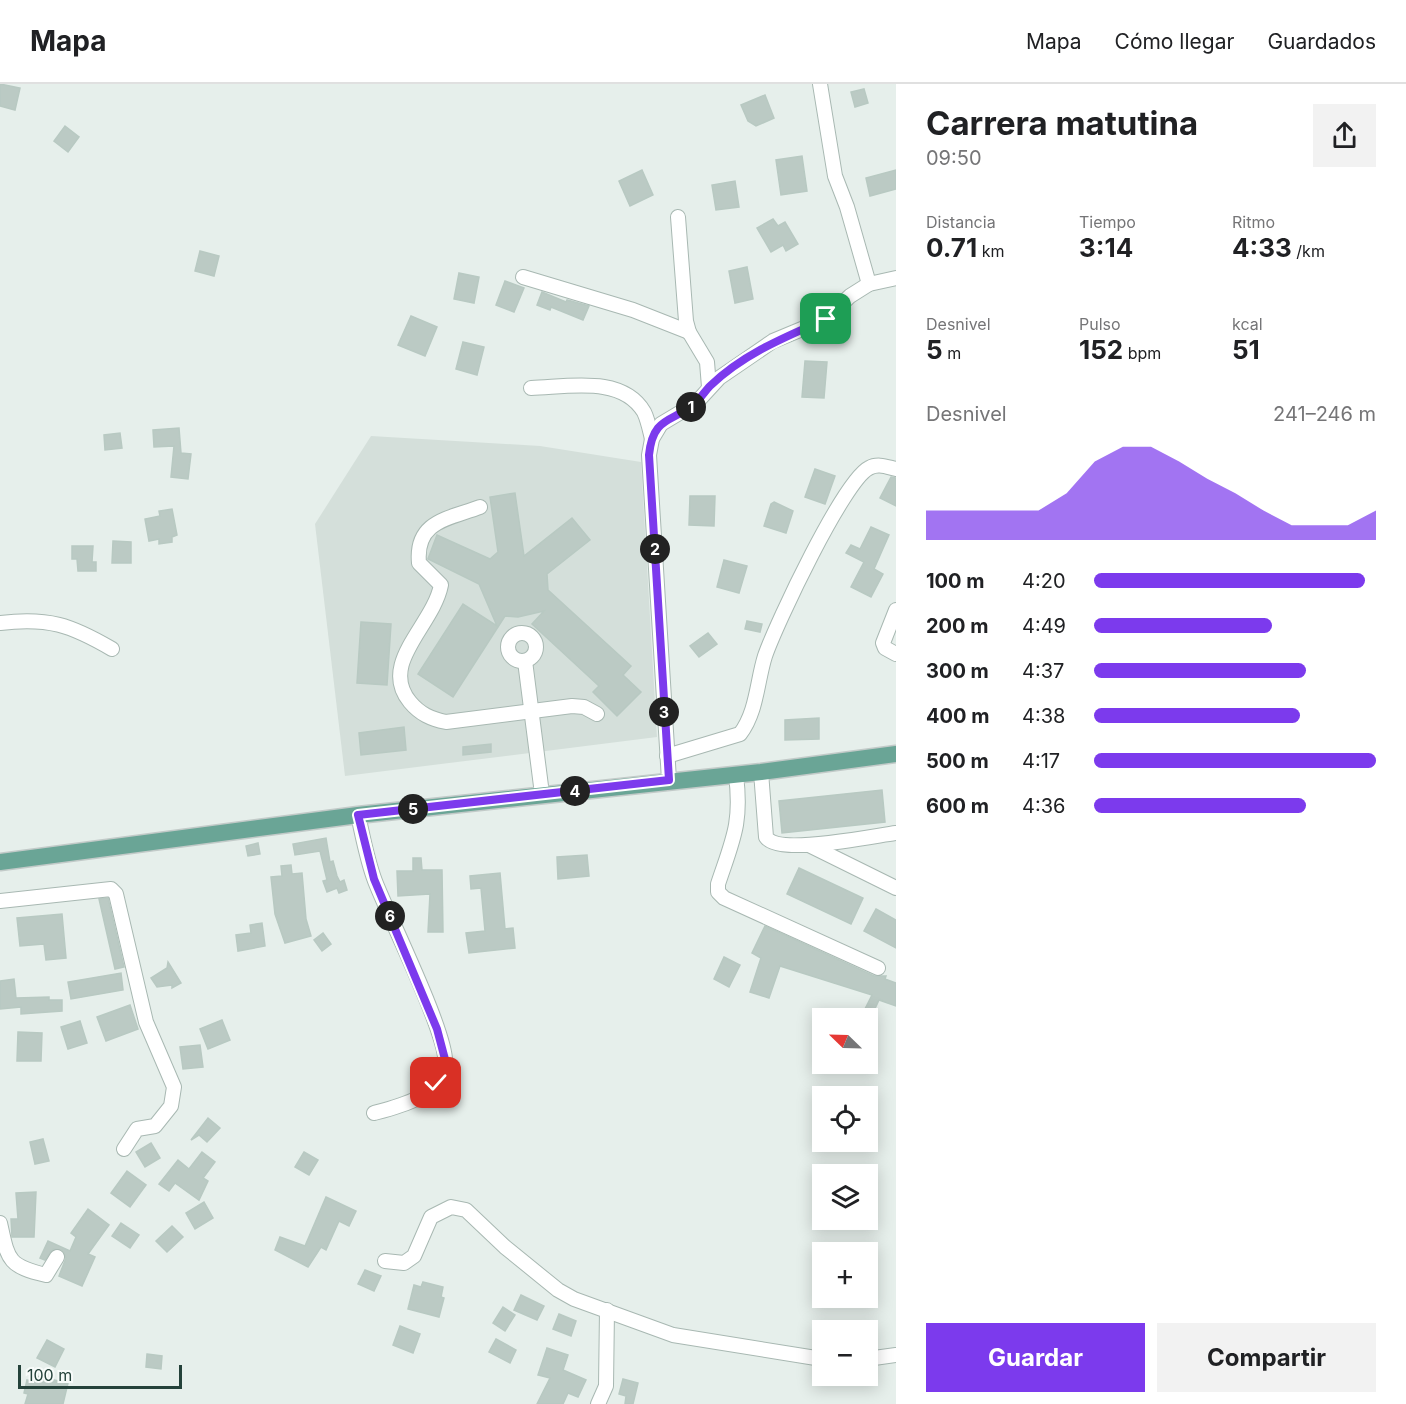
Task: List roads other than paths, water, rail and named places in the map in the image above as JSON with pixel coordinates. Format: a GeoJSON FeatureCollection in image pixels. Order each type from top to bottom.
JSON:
{"type":"FeatureCollection","features":[{"type":"Feature","properties":{"kind":"main road"},"geometry":{"type":"LineString","coordinates":[[0,862],[358,815],[669,780],[736,775],[896,754]]}},
{"type":"Feature","properties":{"kind":"street"},"geometry":{"type":"LineString","coordinates":[[820,84],[831,138],[835,176],[847,207],[869,284]]}},
{"type":"Feature","properties":{"kind":"street"},"geometry":{"type":"LineString","coordinates":[[678,217],[686,321],[689,332],[707,362],[709,387]]}},
{"type":"Feature","properties":{"kind":"street"},"geometry":{"type":"LineString","coordinates":[[523,277],[633,310],[689,332]]}},
{"type":"Feature","properties":{"kind":"street"},"geometry":{"type":"LineString","coordinates":[[669,780],[649,455],[652,439],[661,424],[696,403],[709,387],[773,341],[826,319],[850,296],[869,284],[896,278]]}},
{"type":"Feature","properties":{"kind":"street"},"geometry":{"type":"LineString","coordinates":[[531,388],[605,387],[624,391],[645,414],[652,439]]}},
{"type":"Feature","properties":{"kind":"street"},"geometry":{"type":"LineString","coordinates":[[667,756],[740,734],[747,725],[760,675],[777,628],[802,572],[848,492],[860,474],[871,466],[883,465],[896,469]]}},
{"type":"Feature","properties":{"kind":"street"},"geometry":{"type":"LineString","coordinates":[[480,507],[432,525],[424,534],[418,549],[419,563],[441,585],[438,602],[403,657],[399,676],[402,693],[416,709],[431,719],[446,722],[533,709],[572,706],[584,707],[597,714]]}},
{"type":"Feature","properties":{"kind":"street"},"geometry":{"type":"LineString","coordinates":[[896,610],[883,644],[885,648],[896,654]]}},
{"type":"Feature","properties":{"kind":"street"},"geometry":{"type":"LineString","coordinates":[[0,623],[51,622],[79,630],[112,649]]}},
{"type":"Feature","properties":{"kind":"street"},"geometry":{"type":"LineString","coordinates":[[525,661],[533,709],[542,794]]}},
{"type":"Feature","properties":{"kind":"street"},"geometry":{"type":"LineString","coordinates":[[761,772],[766,837],[769,842],[808,845],[896,833]]}},
{"type":"Feature","properties":{"kind":"street"},"geometry":{"type":"LineString","coordinates":[[736,775],[740,806],[738,825],[718,884],[718,892],[724,898],[878,968]]}},
{"type":"Feature","properties":{"kind":"street"},"geometry":{"type":"LineString","coordinates":[[358,815],[374,879],[437,1029],[446,1063],[436,1083],[410,1104],[374,1113]]}},
{"type":"Feature","properties":{"kind":"street"},"geometry":{"type":"LineString","coordinates":[[808,845],[896,888]]}},
{"type":"Feature","properties":{"kind":"street"},"geometry":{"type":"LineString","coordinates":[[0,901],[111,889],[116,894],[146,1022],[174,1086],[171,1106],[155,1126],[136,1129],[124,1149]]}},
{"type":"Feature","properties":{"kind":"street"},"geometry":{"type":"LineString","coordinates":[[385,1261],[404,1263],[414,1256],[430,1217],[451,1207],[465,1210],[505,1247],[558,1290],[574,1299],[673,1335],[812,1357]]}},
{"type":"Feature","properties":{"kind":"street"},"geometry":{"type":"LineString","coordinates":[[0,1223],[7,1255],[15,1264],[46,1275],[57,1257]]}},
{"type":"Feature","properties":{"kind":"street"},"geometry":{"type":"LineString","coordinates":[[598,1404],[606,1386],[607,1310]]}},
{"type":"Feature","properties":{"kind":"street"},"geometry":{"type":"LineString","coordinates":[[878,1357],[896,1354]]}}]}
